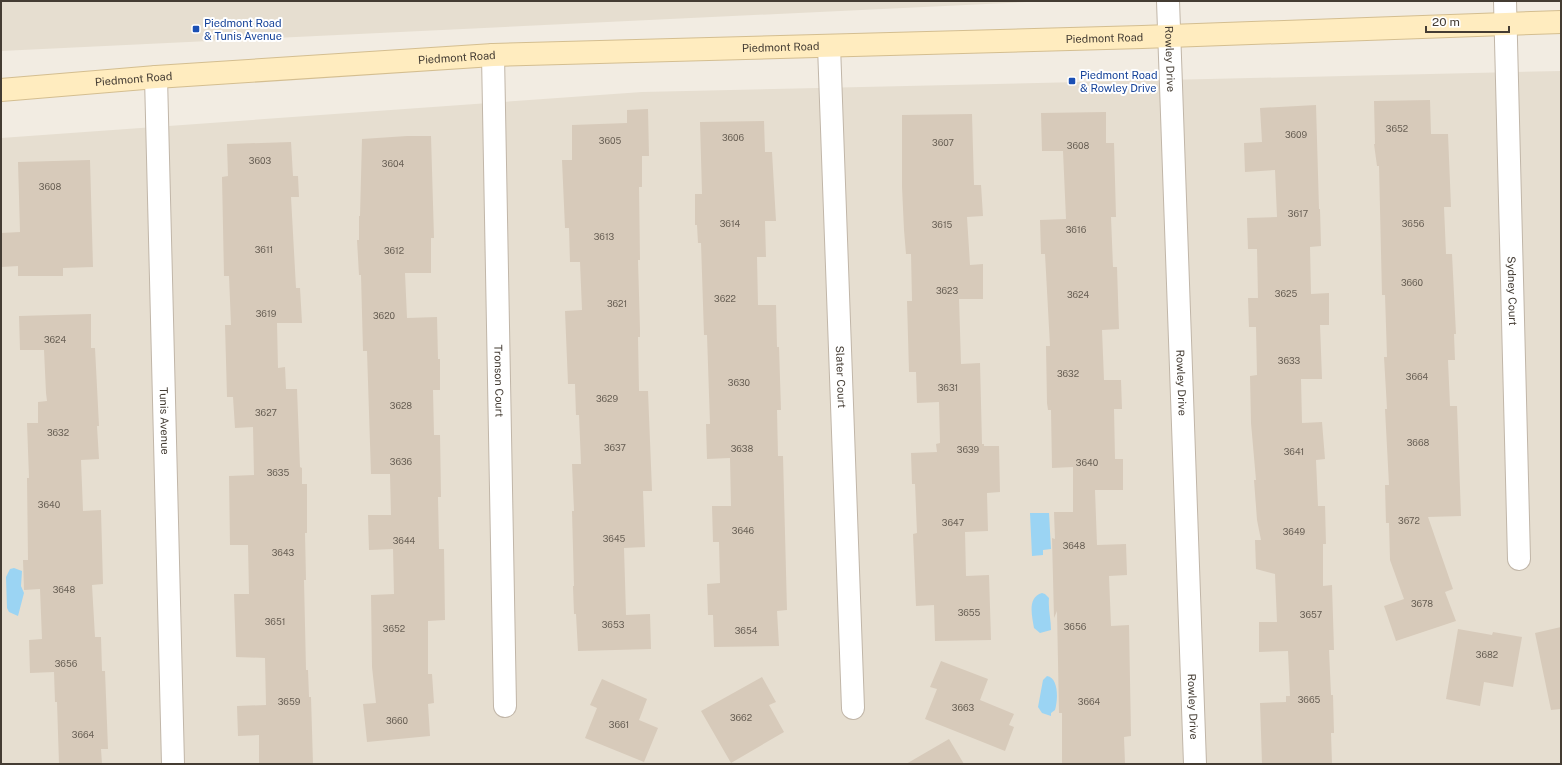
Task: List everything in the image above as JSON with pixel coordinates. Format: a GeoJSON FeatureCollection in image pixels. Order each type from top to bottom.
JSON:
{"type":"FeatureCollection","features":[{"type":"Feature","properties":{"kind":"main road","name":"Piedmont Road"},"geometry":{"type":"LineString","coordinates":[[1,90],[156,77],[493,55],[1170,36],[1561,22]]}},
{"type":"Feature","properties":{"kind":"street","name":"Rowley Drive"},"geometry":{"type":"LineString","coordinates":[[1168,1],[1195,764]]}},
{"type":"Feature","properties":{"kind":"street","name":"Sydney Court"},"geometry":{"type":"LineString","coordinates":[[1505,1],[1519,559]]}},
{"type":"Feature","properties":{"kind":"street","name":"Slater Court"},"geometry":{"type":"LineString","coordinates":[[829,46],[853,708]]}},
{"type":"Feature","properties":{"kind":"street","name":"Tronson Court"},"geometry":{"type":"LineString","coordinates":[[493,55],[506,706]]}},
{"type":"Feature","properties":{"kind":"street","name":"Tunis Avenue"},"geometry":{"type":"LineString","coordinates":[[156,77],[173,764]]}},
{"type":"Feature","properties":{"kind":"shaded area"},"geometry":{"type":"Polygon","coordinates":[[[1,1],[1048,1],[1,51],[1,1]]]}},
{"type":"Feature","properties":{"kind":"shaded area"},"geometry":{"type":"Polygon","coordinates":[[[1561,71],[1561,764],[1,764],[1,138],[642,92],[1561,71]]]}},
{"type":"Feature","properties":{"kind":"water"},"geometry":{"type":"Polygon","coordinates":[[[1030,513],[1049,513],[1051,549],[1043,550],[1043,555],[1032,556],[1030,513]]]}},
{"type":"Feature","properties":{"kind":"water"},"geometry":{"type":"Polygon","coordinates":[[[14,568],[22,571],[21,586],[24,593],[18,616],[9,612],[7,608],[6,577],[10,569],[14,568]]]}},
{"type":"Feature","properties":{"kind":"water"},"geometry":{"type":"Polygon","coordinates":[[[1042,593],[1049,598],[1051,630],[1040,633],[1034,628],[1032,603],[1037,595],[1042,593]]]}},
{"type":"Feature","properties":{"kind":"water"},"geometry":{"type":"Polygon","coordinates":[[[1047,676],[1054,681],[1057,690],[1056,706],[1055,710],[1051,713],[1051,716],[1042,713],[1038,707],[1043,680],[1047,676]]]}},
{"type":"Feature","properties":{"kind":"building"},"geometry":{"type":"Polygon","coordinates":[[[1430,100],[1431,134],[1448,134],[1451,207],[1444,207],[1446,254],[1452,254],[1456,334],[1454,334],[1455,360],[1448,360],[1450,406],[1457,406],[1461,516],[1428,517],[1453,589],[1445,592],[1456,621],[1396,641],[1384,606],[1404,599],[1390,560],[1389,523],[1386,523],[1385,485],[1389,485],[1384,357],[1387,357],[1385,295],[1382,295],[1379,166],[1377,166],[1374,144],[1374,101],[1430,100]]]}},
{"type":"Feature","properties":{"kind":"building"},"geometry":{"type":"Polygon","coordinates":[[[1316,105],[1321,246],[1310,247],[1311,294],[1329,293],[1329,325],[1320,325],[1322,379],[1301,379],[1302,423],[1322,422],[1325,459],[1316,460],[1318,506],[1325,506],[1326,544],[1323,544],[1323,586],[1332,585],[1334,650],[1329,650],[1331,695],[1333,695],[1334,733],[1331,733],[1332,764],[1262,764],[1260,703],[1286,702],[1286,696],[1290,696],[1288,651],[1259,652],[1259,622],[1277,622],[1275,574],[1256,569],[1255,540],[1261,540],[1257,520],[1254,480],[1256,480],[1251,423],[1250,376],[1257,375],[1256,327],[1249,327],[1248,298],[1258,298],[1257,249],[1248,249],[1247,218],[1277,217],[1275,170],[1245,172],[1244,143],[1262,142],[1260,108],[1316,105]]]}},
{"type":"Feature","properties":{"kind":"building"},"geometry":{"type":"Polygon","coordinates":[[[648,109],[649,156],[642,156],[642,187],[639,187],[640,260],[638,260],[640,337],[638,337],[639,391],[648,391],[652,491],[643,491],[645,547],[624,548],[626,615],[650,614],[651,649],[578,651],[573,586],[572,511],[574,511],[572,464],[581,464],[579,415],[576,415],[575,384],[568,384],[565,311],[582,310],[580,262],[570,262],[569,228],[565,228],[562,160],[572,160],[572,125],[627,123],[627,110],[648,109]]]}},
{"type":"Feature","properties":{"kind":"building"},"geometry":{"type":"Polygon","coordinates":[[[1106,112],[1106,143],[1114,143],[1116,217],[1111,217],[1113,267],[1117,267],[1119,329],[1102,330],[1104,380],[1121,380],[1122,409],[1114,409],[1115,459],[1123,459],[1123,490],[1095,490],[1097,545],[1126,544],[1127,575],[1109,576],[1111,626],[1129,625],[1131,736],[1124,737],[1125,764],[1062,764],[1062,713],[1059,713],[1057,611],[1054,618],[1052,538],[1055,539],[1054,512],[1073,512],[1073,467],[1052,468],[1051,410],[1048,410],[1047,403],[1046,346],[1050,346],[1045,254],[1041,254],[1040,220],[1066,219],[1063,151],[1042,151],[1041,113],[1106,112]]]}},
{"type":"Feature","properties":{"kind":"building"},"geometry":{"type":"Polygon","coordinates":[[[972,114],[974,185],[981,185],[983,216],[967,217],[970,265],[983,264],[983,299],[959,299],[961,364],[980,363],[982,444],[984,444],[984,446],[999,446],[1000,492],[987,493],[988,531],[965,532],[966,576],[989,575],[991,640],[935,641],[934,605],[916,606],[913,534],[917,533],[915,484],[912,484],[911,453],[937,452],[936,444],[940,443],[939,402],[917,403],[916,372],[909,372],[907,301],[912,301],[911,254],[906,254],[904,230],[902,187],[902,115],[972,114]]]}},
{"type":"Feature","properties":{"kind":"building"},"geometry":{"type":"Polygon","coordinates":[[[764,121],[765,152],[772,152],[776,221],[765,221],[766,257],[757,257],[758,305],[776,305],[781,410],[777,410],[778,456],[783,456],[787,610],[777,611],[779,646],[714,647],[713,615],[708,615],[707,584],[720,583],[719,542],[713,542],[712,506],[731,506],[730,458],[707,459],[706,424],[710,424],[707,335],[704,335],[701,243],[698,243],[697,225],[695,225],[695,194],[702,194],[700,122],[764,121]]]}},
{"type":"Feature","properties":{"kind":"building"},"geometry":{"type":"Polygon","coordinates":[[[431,136],[434,238],[431,238],[431,273],[405,273],[407,318],[437,317],[438,359],[440,359],[440,390],[433,390],[434,435],[440,435],[441,497],[438,497],[439,549],[444,549],[445,620],[428,621],[428,674],[432,674],[434,703],[428,704],[430,736],[367,742],[363,704],[376,703],[372,667],[371,595],[394,594],[393,549],[369,550],[368,515],[391,515],[390,474],[371,474],[367,351],[363,351],[361,275],[359,275],[357,240],[359,240],[362,139],[431,136]]]}},
{"type":"Feature","properties":{"kind":"building"},"geometry":{"type":"Polygon","coordinates":[[[291,142],[293,176],[298,176],[299,197],[291,197],[296,288],[300,288],[302,323],[277,323],[278,368],[285,367],[286,389],[297,389],[300,467],[302,468],[302,484],[307,484],[307,533],[305,533],[306,580],[304,580],[306,670],[308,670],[309,697],[311,697],[313,764],[259,764],[259,735],[238,736],[237,706],[266,705],[265,658],[236,657],[234,594],[249,594],[248,545],[230,545],[229,476],[254,475],[253,427],[235,428],[233,397],[227,397],[225,325],[231,325],[229,276],[224,276],[222,177],[228,176],[227,144],[291,142]]]}},
{"type":"Feature","properties":{"kind":"building"},"geometry":{"type":"Polygon","coordinates":[[[90,160],[93,267],[63,268],[63,276],[18,276],[18,266],[1,267],[1,233],[20,232],[18,162],[90,160]]]}},
{"type":"Feature","properties":{"kind":"building"},"geometry":{"type":"Polygon","coordinates":[[[91,314],[91,348],[95,348],[99,459],[81,460],[83,511],[101,510],[103,584],[92,585],[95,637],[101,637],[102,671],[105,671],[108,749],[101,749],[102,764],[59,764],[57,702],[55,702],[54,672],[30,673],[29,640],[42,639],[40,589],[24,590],[23,560],[28,560],[27,478],[29,478],[27,423],[38,423],[38,402],[47,401],[44,350],[20,350],[19,316],[91,314]]]}},
{"type":"Feature","properties":{"kind":"building"},"geometry":{"type":"Polygon","coordinates":[[[1561,627],[1561,709],[1551,710],[1535,633],[1561,627]]]}},
{"type":"Feature","properties":{"kind":"building"},"geometry":{"type":"Polygon","coordinates":[[[1458,629],[1492,635],[1493,632],[1522,637],[1513,687],[1484,682],[1480,706],[1446,699],[1458,629]]]}},
{"type":"Feature","properties":{"kind":"building"},"geometry":{"type":"Polygon","coordinates":[[[941,661],[988,679],[980,700],[1014,714],[1009,725],[1014,727],[1005,751],[925,719],[937,689],[930,687],[941,661]]]}},
{"type":"Feature","properties":{"kind":"building"},"geometry":{"type":"Polygon","coordinates":[[[762,677],[776,702],[769,705],[784,732],[731,763],[701,711],[762,677]]]}},
{"type":"Feature","properties":{"kind":"building"},"geometry":{"type":"Polygon","coordinates":[[[602,679],[647,699],[639,720],[658,728],[644,762],[585,738],[597,708],[590,705],[602,679]]]}},
{"type":"Feature","properties":{"kind":"building"},"geometry":{"type":"Polygon","coordinates":[[[949,739],[964,764],[906,764],[949,739]]]}},
{"type":"Feature","properties":{"kind":"place","name":"Piedmont Road & Tunis Avenue"},"geometry":{"type":"Point","coordinates":[196,29]}},
{"type":"Feature","properties":{"kind":"place","name":"Piedmont Road & Rowley Drive"},"geometry":{"type":"Point","coordinates":[1072,81]}}]}
